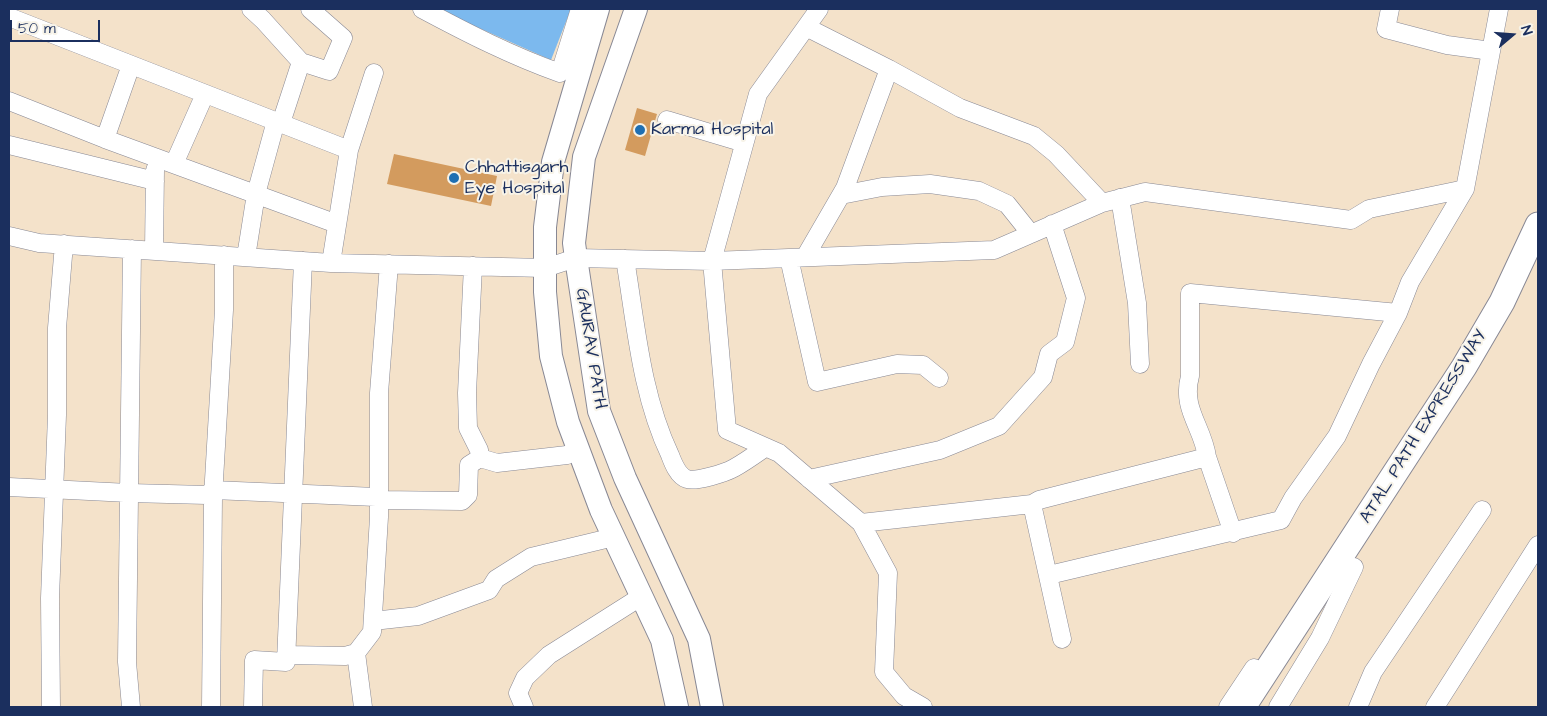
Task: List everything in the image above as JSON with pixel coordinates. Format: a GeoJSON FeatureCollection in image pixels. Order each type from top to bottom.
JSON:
{"type":"FeatureCollection","features":[{"type":"Feature","properties":{"kind":"highway","name":"ATAL PATH EXPRESSWAY"},"geometry":{"type":"LineString","coordinates":[[1348,563],[1502,302],[1538,224]]}},
{"type":"Feature","properties":{"kind":"highway","name":"ATAL PATH EXPRESSWAY"},"geometry":{"type":"LineString","coordinates":[[1306,628],[1348,563],[1478,375],[1516,310],[1538,265]]}},
{"type":"Feature","properties":{"kind":"highway"},"geometry":{"type":"LineString","coordinates":[[1243,707],[1306,628]]}},
{"type":"Feature","properties":{"kind":"highway"},"geometry":{"type":"LineString","coordinates":[[1262,707],[1306,628]]}},
{"type":"Feature","properties":{"kind":"main road"},"geometry":{"type":"LineString","coordinates":[[598,9],[553,162],[545,227],[545,292],[551,356],[568,422],[601,510],[662,640],[676,707]]}},
{"type":"Feature","properties":{"kind":"main road","name":"GAURAV PATH"},"geometry":{"type":"LineString","coordinates":[[636,9],[584,157],[574,244],[599,411],[625,478],[699,638],[712,707]]}},
{"type":"Feature","properties":{"kind":"street"},"geometry":{"type":"LineString","coordinates":[[251,9],[301,62],[329,71],[343,38],[310,9]]}},
{"type":"Feature","properties":{"kind":"street"},"geometry":{"type":"LineString","coordinates":[[422,9],[470,34],[560,73],[580,9]]}},
{"type":"Feature","properties":{"kind":"street"},"geometry":{"type":"LineString","coordinates":[[819,9],[758,94],[712,261],[727,430],[779,453],[861,523],[888,573],[884,672],[904,696],[923,707]]}},
{"type":"Feature","properties":{"kind":"street"},"geometry":{"type":"LineString","coordinates":[[1390,9],[1386,29],[1447,45],[1491,51]]}},
{"type":"Feature","properties":{"kind":"street"},"geometry":{"type":"LineString","coordinates":[[1048,575],[1233,533],[1281,520],[1293,498],[1337,436],[1371,364],[1398,313],[1410,282],[1465,189],[1499,9]]}},
{"type":"Feature","properties":{"kind":"street"},"geometry":{"type":"LineString","coordinates":[[9,18],[349,150]]}},
{"type":"Feature","properties":{"kind":"street"},"geometry":{"type":"LineString","coordinates":[[806,27],[960,108],[1034,136],[1056,154],[1102,202]]}},
{"type":"Feature","properties":{"kind":"street"},"geometry":{"type":"LineString","coordinates":[[246,257],[256,194],[278,122],[301,62]]}},
{"type":"Feature","properties":{"kind":"street"},"geometry":{"type":"LineString","coordinates":[[105,138],[131,65]]}},
{"type":"Feature","properties":{"kind":"street"},"geometry":{"type":"LineString","coordinates":[[889,69],[845,188],[797,257],[817,382],[897,364],[923,365],[939,378]]}},
{"type":"Feature","properties":{"kind":"street"},"geometry":{"type":"LineString","coordinates":[[331,263],[349,150],[374,73]]}},
{"type":"Feature","properties":{"kind":"street"},"geometry":{"type":"LineString","coordinates":[[174,164],[205,94]]}},
{"type":"Feature","properties":{"kind":"street"},"geometry":{"type":"LineString","coordinates":[[9,100],[155,157],[337,224]]}},
{"type":"Feature","properties":{"kind":"street"},"geometry":{"type":"LineString","coordinates":[[667,120],[744,143]]}},
{"type":"Feature","properties":{"kind":"street"},"geometry":{"type":"LineString","coordinates":[[9,145],[154,181]]}},
{"type":"Feature","properties":{"kind":"street"},"geometry":{"type":"LineString","coordinates":[[154,251],[155,157]]}},
{"type":"Feature","properties":{"kind":"street"},"geometry":{"type":"LineString","coordinates":[[841,196],[882,187],[930,184],[979,191],[1007,204],[1030,234]]}},
{"type":"Feature","properties":{"kind":"street"},"geometry":{"type":"LineString","coordinates":[[9,236],[39,243],[331,263],[545,268],[576,258],[712,261],[994,250],[1102,202],[1145,192],[1351,220],[1368,209],[1465,189]]}},
{"type":"Feature","properties":{"kind":"street"},"geometry":{"type":"LineString","coordinates":[[1120,198],[1137,303],[1140,364]]}},
{"type":"Feature","properties":{"kind":"street"},"geometry":{"type":"LineString","coordinates":[[810,479],[940,450],[999,426],[1042,377],[1049,354],[1065,342],[1076,298],[1052,224]]}},
{"type":"Feature","properties":{"kind":"street"},"geometry":{"type":"LineString","coordinates":[[51,707],[50,598],[57,415],[57,328],[64,244]]}},
{"type":"Feature","properties":{"kind":"street"},"geometry":{"type":"LineString","coordinates":[[131,707],[127,662],[132,249]]}},
{"type":"Feature","properties":{"kind":"street"},"geometry":{"type":"LineString","coordinates":[[211,707],[213,490],[224,310],[224,256]]}},
{"type":"Feature","properties":{"kind":"street"},"geometry":{"type":"LineString","coordinates":[[625,259],[648,397],[660,434],[673,463],[682,477],[688,480],[704,478],[733,469],[766,447]]}},
{"type":"Feature","properties":{"kind":"street"},"geometry":{"type":"LineString","coordinates":[[254,707],[254,660],[286,662],[287,655],[304,261]]}},
{"type":"Feature","properties":{"kind":"street"},"geometry":{"type":"LineString","coordinates":[[287,655],[345,656],[356,653],[372,632],[379,500],[379,393],[389,264]]}},
{"type":"Feature","properties":{"kind":"street"},"geometry":{"type":"LineString","coordinates":[[473,266],[467,393],[468,428],[479,450],[480,458]]}},
{"type":"Feature","properties":{"kind":"street"},"geometry":{"type":"LineString","coordinates":[[1233,533],[1207,457],[1206,445],[1190,409],[1187,386],[1190,376],[1190,293],[1398,313]]}},
{"type":"Feature","properties":{"kind":"street"},"geometry":{"type":"LineString","coordinates":[[9,487],[129,493],[207,494],[213,490],[376,498],[379,500],[462,501],[468,495],[469,465],[480,458],[497,463],[567,455],[578,449]]}},
{"type":"Feature","properties":{"kind":"street"},"geometry":{"type":"LineString","coordinates":[[861,523],[1032,504],[1039,500],[1207,457]]}},
{"type":"Feature","properties":{"kind":"street"},"geometry":{"type":"LineString","coordinates":[[1032,504],[1062,639]]}},
{"type":"Feature","properties":{"kind":"street"},"geometry":{"type":"LineString","coordinates":[[1358,707],[1373,672],[1482,510]]}},
{"type":"Feature","properties":{"kind":"street"},"geometry":{"type":"LineString","coordinates":[[373,620],[418,616],[489,590],[496,579],[531,557],[614,537]]}},
{"type":"Feature","properties":{"kind":"street"},"geometry":{"type":"LineString","coordinates":[[1435,707],[1538,545]]}},
{"type":"Feature","properties":{"kind":"street"},"geometry":{"type":"LineString","coordinates":[[1228,707],[1286,622],[1348,563]]}},
{"type":"Feature","properties":{"kind":"street"},"geometry":{"type":"LineString","coordinates":[[1278,707],[1320,638],[1348,563]]}},
{"type":"Feature","properties":{"kind":"street"},"geometry":{"type":"LineString","coordinates":[[524,707],[518,693],[525,678],[549,655],[642,596]]}},
{"type":"Feature","properties":{"kind":"street"},"geometry":{"type":"LineString","coordinates":[[356,653],[363,707]]}},
{"type":"Feature","properties":{"kind":"water"},"geometry":{"type":"Polygon","coordinates":[[[436,9],[571,9],[551,60],[436,9]]]}},
{"type":"Feature","properties":{"kind":"building"},"geometry":{"type":"Polygon","coordinates":[[[637,108],[657,114],[645,156],[625,150],[637,108]]]}},
{"type":"Feature","properties":{"kind":"building"},"geometry":{"type":"Polygon","coordinates":[[[394,154],[497,176],[491,206],[387,184],[394,154]]]}},
{"type":"Feature","properties":{"kind":"place","name":"Karma Hospital"},"geometry":{"type":"Point","coordinates":[640,130]}},
{"type":"Feature","properties":{"kind":"place","name":"Chhattisgarh Eye Hospital"},"geometry":{"type":"Point","coordinates":[454,178]}}]}
